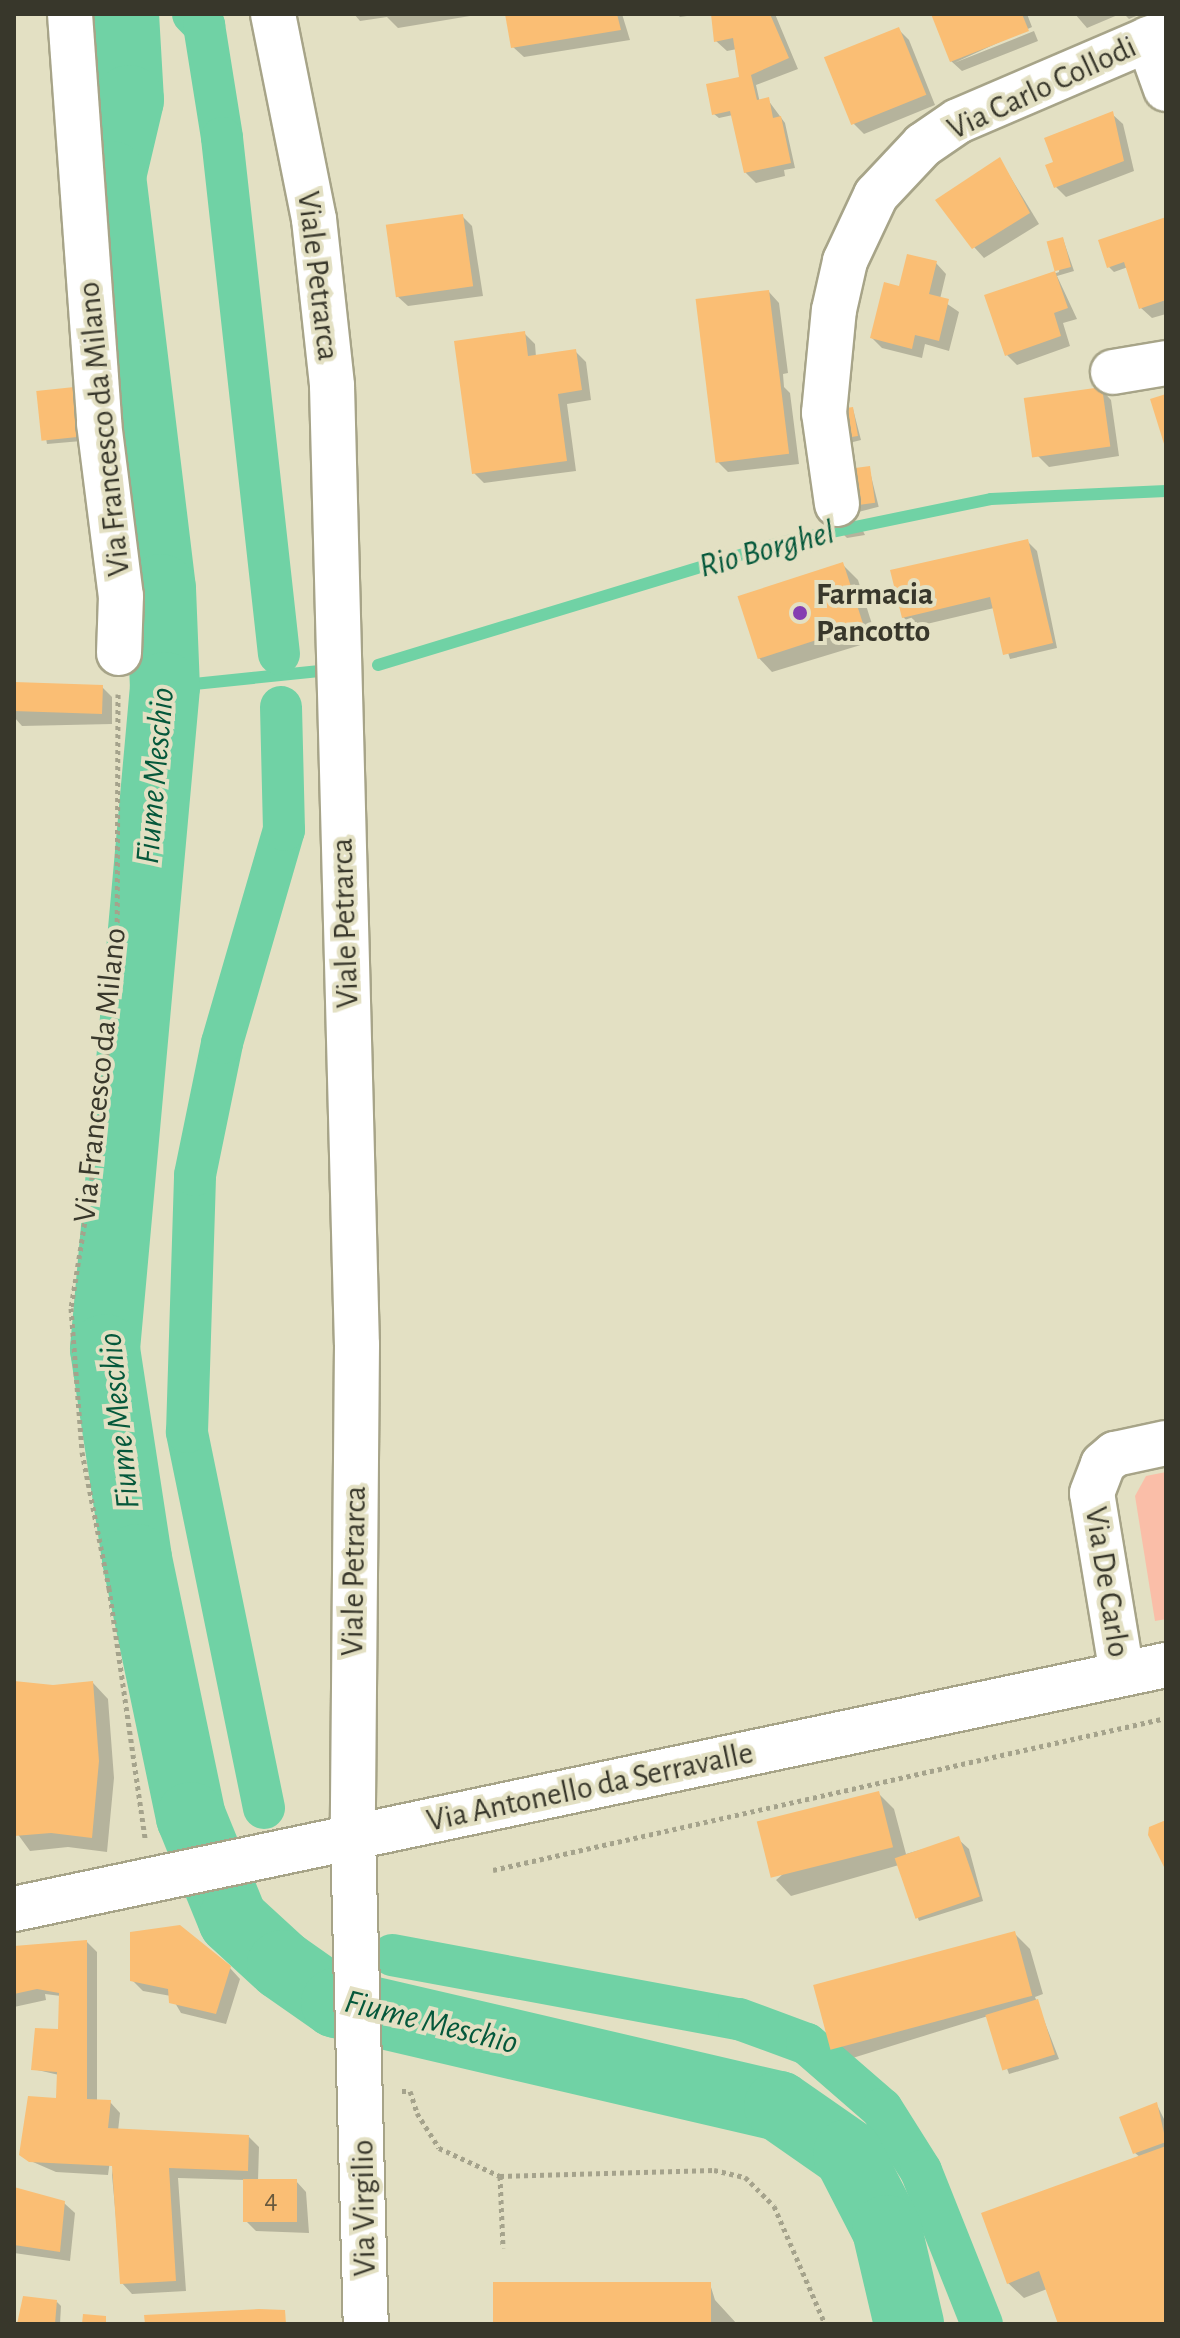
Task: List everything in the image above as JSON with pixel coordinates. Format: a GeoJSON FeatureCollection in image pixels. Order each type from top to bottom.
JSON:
{"type":"FeatureCollection","features":[{"type":"Feature","properties":{"kind":"street","name":"Via Francesco da Milano"},"geometry":{"type":"LineString","coordinates":[[70,14],[99,423],[121,596],[119,653]]}},
{"type":"Feature","properties":{"kind":"street","name":"Viale Petrarca"},"geometry":{"type":"LineString","coordinates":[[273,14],[314,219],[332,386],[357,1345],[353,1837],[357,1928]]}},
{"type":"Feature","properties":{"kind":"street"},"geometry":{"type":"LineString","coordinates":[[1157,36],[1166,89]]}},
{"type":"Feature","properties":{"kind":"street","name":"Via Carlo Collodi"},"geometry":{"type":"LineString","coordinates":[[837,504],[824,413],[834,310],[845,261],[876,195],[923,145],[958,121],[1157,36]]}},
{"type":"Feature","properties":{"kind":"street"},"geometry":{"type":"LineString","coordinates":[[1113,372],[1166,363]]}},
{"type":"Feature","properties":{"kind":"street","name":"Via De Carlo"},"geometry":{"type":"LineString","coordinates":[[1122,1674],[1092,1493],[1095,1477],[1115,1454],[1166,1443]]}},
{"type":"Feature","properties":{"kind":"street","name":"Via Antonello da Serravalle"},"geometry":{"type":"LineString","coordinates":[[14,1909],[1166,1665]]}},
{"type":"Feature","properties":{"kind":"street","name":"Via Virgilio"},"geometry":{"type":"LineString","coordinates":[[357,1928],[372,2086],[366,2324]]}},
{"type":"Feature","properties":{"kind":"path","name":"Via Francesco da Milano"},"geometry":{"type":"LineString","coordinates":[[119,653],[117,964],[96,1152],[71,1308],[82,1452],[109,1588],[145,1840],[134,1842],[151,1880]]}},
{"type":"Feature","properties":{"kind":"path"},"geometry":{"type":"LineString","coordinates":[[493,1870],[1166,1718]]}},
{"type":"Feature","properties":{"kind":"path"},"geometry":{"type":"LineString","coordinates":[[372,2086],[410,2091],[423,2125],[439,2148],[500,2176],[714,2170],[745,2177],[774,2206],[825,2324]]}},
{"type":"Feature","properties":{"kind":"path"},"geometry":{"type":"LineString","coordinates":[[500,2176],[503,2248]]}},
{"type":"Feature","properties":{"kind":"shaded area"},"geometry":{"type":"Polygon","coordinates":[[[1166,1472],[1166,1619],[1155,1621],[1135,1496],[1146,1476],[1166,1472]]]}},
{"type":"Feature","properties":{"kind":"building"},"geometry":{"type":"Polygon","coordinates":[[[505,14],[617,14],[621,30],[511,48],[505,14]]]}},
{"type":"Feature","properties":{"kind":"building"},"geometry":{"type":"Polygon","coordinates":[[[711,14],[770,14],[789,58],[751,75],[757,100],[769,97],[773,118],[781,116],[791,163],[744,173],[730,111],[712,115],[706,84],[739,77],[733,38],[714,42],[711,14]]]}},
{"type":"Feature","properties":{"kind":"building"},"geometry":{"type":"Polygon","coordinates":[[[931,14],[1022,14],[1029,31],[950,62],[931,14]]]}},
{"type":"Feature","properties":{"kind":"building"},"geometry":{"type":"Polygon","coordinates":[[[899,27],[926,95],[851,125],[824,57],[899,27]]]}},
{"type":"Feature","properties":{"kind":"building"},"geometry":{"type":"Polygon","coordinates":[[[1113,111],[1124,161],[1054,188],[1045,165],[1053,162],[1044,138],[1113,111]]]}},
{"type":"Feature","properties":{"kind":"building"},"geometry":{"type":"Polygon","coordinates":[[[1000,157],[1030,213],[972,249],[935,200],[1000,157]]]}},
{"type":"Feature","properties":{"kind":"building"},"geometry":{"type":"Polygon","coordinates":[[[463,214],[473,286],[396,297],[386,225],[463,214]]]}},
{"type":"Feature","properties":{"kind":"building"},"geometry":{"type":"Polygon","coordinates":[[[1166,217],[1166,300],[1139,309],[1124,262],[1107,268],[1098,240],[1166,217]]]}},
{"type":"Feature","properties":{"kind":"building"},"geometry":{"type":"Polygon","coordinates":[[[1063,237],[1071,267],[1055,271],[1047,241],[1063,237]]]}},
{"type":"Feature","properties":{"kind":"building"},"geometry":{"type":"Polygon","coordinates":[[[907,254],[937,261],[929,294],[949,299],[939,341],[915,335],[912,349],[870,338],[884,282],[899,286],[907,254]]]}},
{"type":"Feature","properties":{"kind":"building"},"geometry":{"type":"Polygon","coordinates":[[[1055,271],[1068,308],[1054,313],[1061,336],[1005,356],[984,295],[1055,271]]]}},
{"type":"Feature","properties":{"kind":"building"},"geometry":{"type":"Polygon","coordinates":[[[769,290],[789,454],[716,463],[696,299],[769,290]]]}},
{"type":"Feature","properties":{"kind":"building"},"geometry":{"type":"Polygon","coordinates":[[[525,331],[528,356],[576,349],[582,390],[558,394],[567,461],[472,474],[454,341],[525,331]]]}},
{"type":"Feature","properties":{"kind":"building"},"geometry":{"type":"Polygon","coordinates":[[[84,386],[89,436],[41,441],[36,391],[84,386]]]}},
{"type":"Feature","properties":{"kind":"building"},"geometry":{"type":"Polygon","coordinates":[[[1102,387],[1110,446],[1032,457],[1024,398],[1102,387]]]}},
{"type":"Feature","properties":{"kind":"building"},"geometry":{"type":"Polygon","coordinates":[[[1166,394],[1166,447],[1165,447],[1150,399],[1166,394]]]}},
{"type":"Feature","properties":{"kind":"building"},"geometry":{"type":"Polygon","coordinates":[[[853,407],[858,436],[845,438],[833,410],[853,407]]]}},
{"type":"Feature","properties":{"kind":"building"},"geometry":{"type":"Polygon","coordinates":[[[870,466],[875,503],[849,506],[844,470],[870,466]]]}},
{"type":"Feature","properties":{"kind":"building"},"geometry":{"type":"Polygon","coordinates":[[[1028,539],[1053,643],[1003,655],[990,597],[902,618],[890,570],[1028,539]]]}},
{"type":"Feature","properties":{"kind":"building"},"geometry":{"type":"Polygon","coordinates":[[[843,562],[863,625],[758,659],[737,596],[843,562]]]}},
{"type":"Feature","properties":{"kind":"building"},"geometry":{"type":"Polygon","coordinates":[[[14,682],[103,685],[102,714],[14,711],[14,682]]]}},
{"type":"Feature","properties":{"kind":"building"},"geometry":{"type":"Polygon","coordinates":[[[14,1681],[53,1685],[93,1681],[99,1761],[92,1838],[51,1833],[14,1836],[14,1681]]]}},
{"type":"Feature","properties":{"kind":"building"},"geometry":{"type":"Polygon","coordinates":[[[879,1791],[893,1847],[771,1878],[757,1821],[879,1791]]]}},
{"type":"Feature","properties":{"kind":"building"},"geometry":{"type":"Polygon","coordinates":[[[1166,1820],[1166,1871],[1148,1835],[1149,1827],[1166,1820]]]}},
{"type":"Feature","properties":{"kind":"building"},"geometry":{"type":"Polygon","coordinates":[[[959,1836],[980,1897],[916,1919],[895,1858],[959,1836]]]}},
{"type":"Feature","properties":{"kind":"building"},"geometry":{"type":"Polygon","coordinates":[[[180,1925],[231,1966],[216,2014],[169,2003],[168,1989],[130,1981],[130,1932],[180,1925]]]}},
{"type":"Feature","properties":{"kind":"building"},"geometry":{"type":"Polygon","coordinates":[[[1015,1931],[1032,1996],[830,2050],[813,1985],[1015,1931]]]}},
{"type":"Feature","properties":{"kind":"building"},"geometry":{"type":"Polygon","coordinates":[[[87,1940],[87,2099],[111,2100],[108,2128],[249,2135],[248,2171],[169,2168],[176,2281],[120,2284],[112,2166],[29,2162],[19,2155],[28,2096],[56,2098],[57,2072],[31,2070],[35,2028],[58,2029],[59,1993],[37,1989],[14,1994],[14,1946],[87,1940]]]}},
{"type":"Feature","properties":{"kind":"building"},"geometry":{"type":"Polygon","coordinates":[[[1038,1999],[1055,2054],[1002,2071],[985,2015],[1038,1999]]]}},
{"type":"Feature","properties":{"kind":"building"},"geometry":{"type":"Polygon","coordinates":[[[1157,2102],[1166,2142],[1133,2154],[1119,2117],[1157,2102]]]}},
{"type":"Feature","properties":{"kind":"building"},"geometry":{"type":"Polygon","coordinates":[[[1166,2146],[1166,2324],[1058,2324],[1039,2271],[1007,2284],[981,2213],[1166,2146]]]}},
{"type":"Feature","properties":{"kind":"building"},"geometry":{"type":"Polygon","coordinates":[[[243,2179],[297,2179],[297,2222],[243,2222],[243,2179]]]}},
{"type":"Feature","properties":{"kind":"building"},"geometry":{"type":"Polygon","coordinates":[[[14,2187],[65,2201],[60,2252],[14,2245],[14,2187]]]}},
{"type":"Feature","properties":{"kind":"building"},"geometry":{"type":"Polygon","coordinates":[[[493,2282],[711,2282],[711,2324],[493,2324],[493,2282]]]}},
{"type":"Feature","properties":{"kind":"building"},"geometry":{"type":"Polygon","coordinates":[[[23,2296],[57,2300],[55,2324],[17,2324],[23,2296]]]}},
{"type":"Feature","properties":{"kind":"building"},"geometry":{"type":"Polygon","coordinates":[[[285,2310],[286,2324],[145,2324],[144,2315],[285,2310]]]}},
{"type":"Feature","properties":{"kind":"building"},"geometry":{"type":"Polygon","coordinates":[[[83,2314],[106,2316],[106,2324],[82,2324],[83,2314]]]}},
{"type":"Feature","properties":{"kind":"waterway","name":"Fiume Meschio"},"geometry":{"type":"LineString","coordinates":[[124,14],[129,100],[111,176],[161,589],[165,687],[105,1349],[137,1559],[191,1817],[233,1920],[282,1965],[336,2003],[779,2106],[848,2154],[887,2230],[909,2324]]}},
{"type":"Feature","properties":{"kind":"waterway"},"geometry":{"type":"LineString","coordinates":[[193,14],[204,25],[222,138],[279,654]]}},
{"type":"Feature","properties":{"kind":"waterway","name":"Rio Borghel"},"geometry":{"type":"LineString","coordinates":[[378,665],[783,542],[991,499],[1166,491]]}},
{"type":"Feature","properties":{"kind":"waterway","name":"Rio Borghel"},"geometry":{"type":"LineString","coordinates":[[165,687],[329,670]]}},
{"type":"Feature","properties":{"kind":"waterway"},"geometry":{"type":"LineString","coordinates":[[264,1808],[187,1432],[195,1175],[222,1043],[284,830],[281,707]]}},
{"type":"Feature","properties":{"kind":"waterway"},"geometry":{"type":"LineString","coordinates":[[392,1955],[739,2019],[807,2044],[882,2109],[921,2171],[982,2324]]}},
{"type":"Feature","properties":{"kind":"place","name":"Farmacia Pancotto"},"geometry":{"type":"Point","coordinates":[800,613]}}]}
